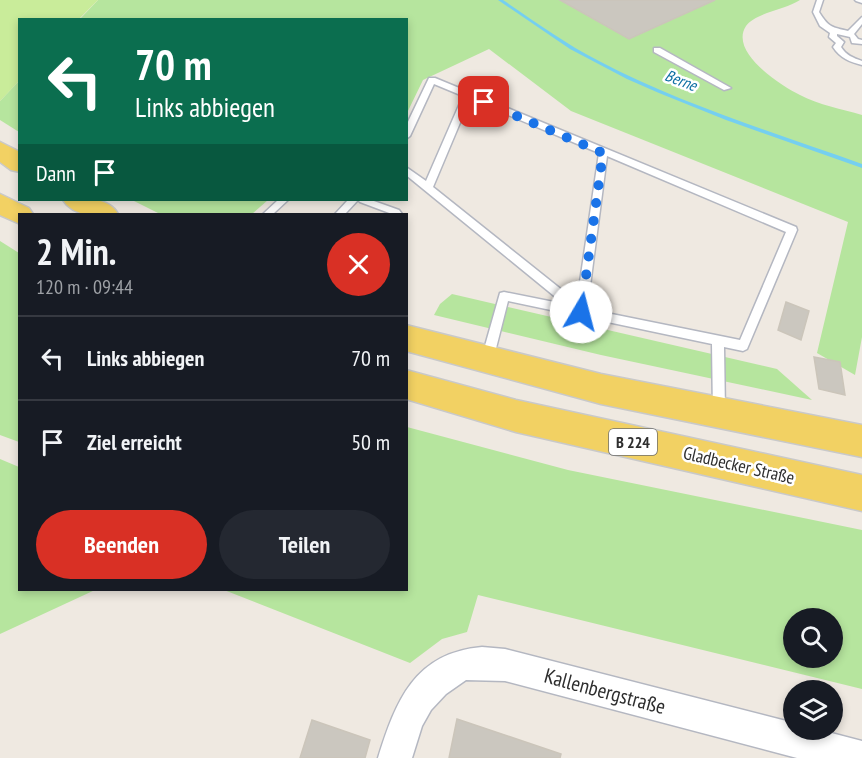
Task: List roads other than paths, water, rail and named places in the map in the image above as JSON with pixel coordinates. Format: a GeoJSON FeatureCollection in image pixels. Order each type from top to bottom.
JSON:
{"type":"FeatureCollection","features":[{"type":"Feature","properties":{"kind":"main road"},"geometry":{"type":"LineString","coordinates":[[0,150],[18,163]]}},
{"type":"Feature","properties":{"kind":"main road"},"geometry":{"type":"LineString","coordinates":[[78,201],[103,213]]}},
{"type":"Feature","properties":{"kind":"main road"},"geometry":{"type":"LineString","coordinates":[[0,203],[18,214]]}},
{"type":"Feature","properties":{"kind":"main road"},"geometry":{"type":"LineString","coordinates":[[408,339],[600,389],[862,441]]}},
{"type":"Feature","properties":{"kind":"main road","name":"Gladbecker Straße"},"geometry":{"type":"LineString","coordinates":[[408,385],[516,416],[862,493]]}},
{"type":"Feature","properties":{"kind":"street","name":"Kallenbergstraße"},"geometry":{"type":"LineString","coordinates":[[395,758],[406,720],[419,698],[460,665],[482,663],[505,665],[862,758]]}},
{"type":"Feature","properties":{"kind":"lane"},"geometry":{"type":"LineString","coordinates":[[820,0],[816,9],[818,16],[834,32],[856,39]]}},
{"type":"Feature","properties":{"kind":"lane"},"geometry":{"type":"LineString","coordinates":[[834,32],[833,37],[840,42],[850,43],[856,39],[862,19]]}},
{"type":"Feature","properties":{"kind":"lane"},"geometry":{"type":"LineString","coordinates":[[840,42],[837,47],[841,54],[862,63]]}},
{"type":"Feature","properties":{"kind":"lane"},"geometry":{"type":"LineString","coordinates":[[657,50],[727,88]]}},
{"type":"Feature","properties":{"kind":"lane"},"geometry":{"type":"LineString","coordinates":[[408,132],[432,80],[792,230],[743,346],[504,296],[487,360]]}},
{"type":"Feature","properties":{"kind":"lane"},"geometry":{"type":"LineString","coordinates":[[428,187],[467,95]]}},
{"type":"Feature","properties":{"kind":"lane"},"geometry":{"type":"LineString","coordinates":[[581,312],[603,153]]}},
{"type":"Feature","properties":{"kind":"lane"},"geometry":{"type":"LineString","coordinates":[[408,172],[581,312]]}},
{"type":"Feature","properties":{"kind":"lane"},"geometry":{"type":"LineString","coordinates":[[269,213],[282,201]]}},
{"type":"Feature","properties":{"kind":"lane"},"geometry":{"type":"LineString","coordinates":[[343,213],[352,201]]}},
{"type":"Feature","properties":{"kind":"lane"},"geometry":{"type":"LineString","coordinates":[[365,201],[395,213]]}},
{"type":"Feature","properties":{"kind":"lane"},"geometry":{"type":"LineString","coordinates":[[718,342],[719,414]]}},
{"type":"Feature","properties":{"kind":"waterway","name":"Berne"},"geometry":{"type":"LineString","coordinates":[[500,0],[572,48],[629,78],[694,106],[862,166]]}}]}
